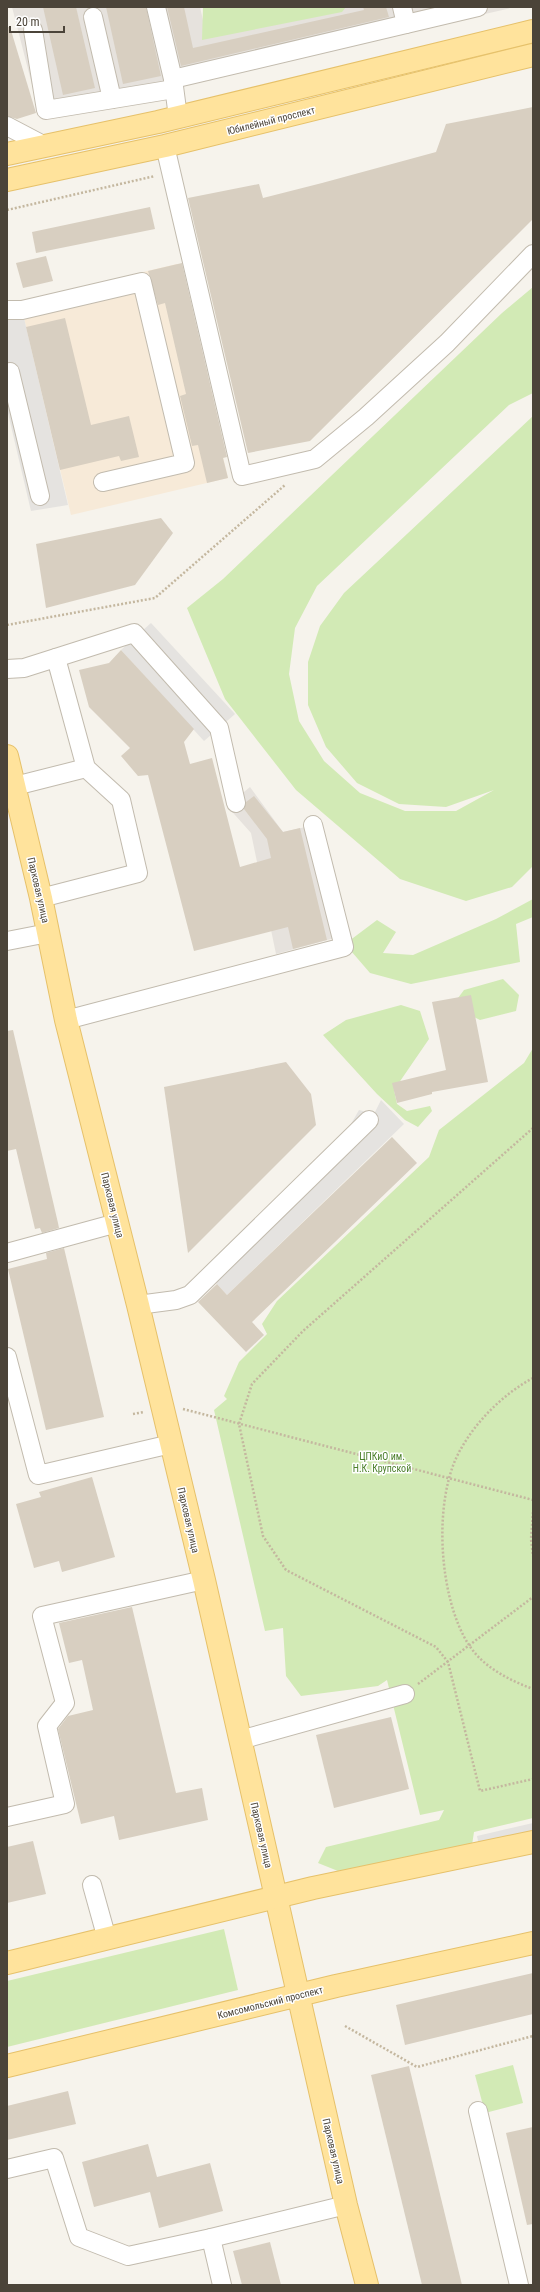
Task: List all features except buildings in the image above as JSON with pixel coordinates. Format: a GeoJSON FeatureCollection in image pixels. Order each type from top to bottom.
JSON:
{"type":"FeatureCollection","features":[{"type":"Feature","properties":{"kind":"main road"},"geometry":{"type":"LineString","coordinates":[[7,154],[178,117],[533,31]]}},
{"type":"Feature","properties":{"kind":"main road","name":"Юбилейный проспект"},"geometry":{"type":"LineString","coordinates":[[7,180],[165,146],[533,55]]}},
{"type":"Feature","properties":{"kind":"main road","name":"Парковая улица"},"geometry":{"type":"LineString","coordinates":[[7,756],[41,898],[66,1020],[138,1305],[204,1580],[346,2204],[367,2285]]}},
{"type":"Feature","properties":{"kind":"main road"},"geometry":{"type":"LineString","coordinates":[[7,1963],[277,1898],[533,1842]]}},
{"type":"Feature","properties":{"kind":"main road","name":"Комсомольский проспект"},"geometry":{"type":"LineString","coordinates":[[7,2066],[298,1995],[533,1943]]}},
{"type":"Feature","properties":{"kind":"street"},"geometry":{"type":"LineString","coordinates":[[156,7],[174,84],[178,117]]}},
{"type":"Feature","properties":{"kind":"street"},"geometry":{"type":"LineString","coordinates":[[33,30],[46,110],[112,99],[174,84],[404,15],[478,7]]}},
{"type":"Feature","properties":{"kind":"street"},"geometry":{"type":"LineString","coordinates":[[93,17],[112,99]]}},
{"type":"Feature","properties":{"kind":"street"},"geometry":{"type":"LineString","coordinates":[[7,126],[45,146]]}},
{"type":"Feature","properties":{"kind":"street"},"geometry":{"type":"LineString","coordinates":[[165,146],[242,476],[315,459],[366,417],[447,343],[533,254]]}},
{"type":"Feature","properties":{"kind":"street"},"geometry":{"type":"LineString","coordinates":[[7,310],[22,310],[142,282],[185,463],[103,482]]}},
{"type":"Feature","properties":{"kind":"street"},"geometry":{"type":"LineString","coordinates":[[8,370],[40,496]]}},
{"type":"Feature","properties":{"kind":"street"},"geometry":{"type":"LineString","coordinates":[[7,670],[24,668],[134,633],[219,728],[236,803]]}},
{"type":"Feature","properties":{"kind":"street"},"geometry":{"type":"LineString","coordinates":[[41,898],[138,873],[121,800],[86,768],[56,658]]}},
{"type":"Feature","properties":{"kind":"street"},"geometry":{"type":"LineString","coordinates":[[15,786],[86,768]]}},
{"type":"Feature","properties":{"kind":"street"},"geometry":{"type":"LineString","coordinates":[[66,1020],[344,947],[313,825]]}},
{"type":"Feature","properties":{"kind":"street"},"geometry":{"type":"LineString","coordinates":[[7,941],[48,933]]}},
{"type":"Feature","properties":{"kind":"street"},"geometry":{"type":"LineString","coordinates":[[138,1305],[176,1300],[190,1296],[369,1120]]}},
{"type":"Feature","properties":{"kind":"street"},"geometry":{"type":"LineString","coordinates":[[7,1253],[117,1223]]}},
{"type":"Feature","properties":{"kind":"street"},"geometry":{"type":"LineString","coordinates":[[7,1357],[11,1387],[38,1475],[171,1444]]}},
{"type":"Feature","properties":{"kind":"street"},"geometry":{"type":"LineString","coordinates":[[7,1817],[65,1804],[46,1726],[65,1703],[42,1616],[204,1580]]}},
{"type":"Feature","properties":{"kind":"street"},"geometry":{"type":"LineString","coordinates":[[240,1740],[405,1694]]}},
{"type":"Feature","properties":{"kind":"street"},"geometry":{"type":"LineString","coordinates":[[92,1885],[107,1939]]}},
{"type":"Feature","properties":{"kind":"street"},"geometry":{"type":"LineString","coordinates":[[478,2110],[519,2285]]}},
{"type":"Feature","properties":{"kind":"street"},"geometry":{"type":"LineString","coordinates":[[7,2170],[54,2158],[79,2237],[128,2256],[211,2238],[346,2204]]}},
{"type":"Feature","properties":{"kind":"street"},"geometry":{"type":"LineString","coordinates":[[211,2238],[222,2285]]}},
{"type":"Feature","properties":{"kind":"path"},"geometry":{"type":"LineString","coordinates":[[7,210],[170,172]]}},
{"type":"Feature","properties":{"kind":"path"},"geometry":{"type":"LineString","coordinates":[[7,625],[155,598],[286,484]]}},
{"type":"Feature","properties":{"kind":"path"},"geometry":{"type":"LineString","coordinates":[[533,1128],[303,1331],[252,1384],[239,1424],[263,1536],[286,1570],[436,1647],[448,1662],[480,1791],[533,1779]]}},
{"type":"Feature","properties":{"kind":"path"},"geometry":{"type":"LineString","coordinates":[[533,1378],[516,1387],[486,1416],[461,1447],[449,1478],[443,1512],[445,1582],[456,1620],[469,1645],[490,1666],[512,1681],[533,1689]]}},
{"type":"Feature","properties":{"kind":"path"},"geometry":{"type":"LineString","coordinates":[[133,1414],[163,1408],[179,1408],[533,1500]]}},
{"type":"Feature","properties":{"kind":"path"},"geometry":{"type":"LineString","coordinates":[[533,1512],[531,1539],[533,1556]]}},
{"type":"Feature","properties":{"kind":"path"},"geometry":{"type":"LineString","coordinates":[[405,1694],[533,1598]]}},
{"type":"Feature","properties":{"kind":"path"},"geometry":{"type":"LineString","coordinates":[[345,2026],[417,2067],[533,2036]]}},
{"type":"Feature","properties":{"kind":"shaded area"},"geometry":{"type":"Polygon","coordinates":[[[12,7],[200,7],[207,38],[342,7],[515,7],[40,116],[12,7]]]}},
{"type":"Feature","properties":{"kind":"shaded area"},"geometry":{"type":"Polygon","coordinates":[[[177,264],[228,478],[71,515],[20,301],[177,264]]]}},
{"type":"Feature","properties":{"kind":"shaded area"},"geometry":{"type":"Polygon","coordinates":[[[20,301],[68,505],[31,511],[7,409],[7,304],[20,301]]]}},
{"type":"Feature","properties":{"kind":"shaded area"},"geometry":{"type":"Polygon","coordinates":[[[151,623],[235,714],[204,741],[121,650],[151,623]]]}},
{"type":"Feature","properties":{"kind":"shaded area"},"geometry":{"type":"Polygon","coordinates":[[[250,787],[283,832],[319,824],[349,934],[276,954],[251,833],[227,806],[250,787]]]}},
{"type":"Feature","properties":{"kind":"shaded area"},"geometry":{"type":"Polygon","coordinates":[[[381,1100],[404,1124],[227,1295],[205,1271],[347,1131],[359,1110],[374,1114],[381,1100]]]}},
{"type":"Feature","properties":{"kind":"shaded area"},"geometry":{"type":"Polygon","coordinates":[[[533,1823],[533,1842],[481,1855],[477,1836],[533,1823]]]}},
{"type":"Feature","properties":{"kind":"green space"},"geometry":{"type":"Polygon","coordinates":[[[203,7],[346,7],[342,12],[202,40],[203,7]]]}},
{"type":"Feature","properties":{"kind":"green space"},"geometry":{"type":"Polygon","coordinates":[[[533,287],[533,393],[509,405],[317,586],[295,628],[289,674],[299,721],[324,761],[360,793],[405,811],[456,811],[494,790],[446,807],[399,804],[357,783],[326,747],[308,705],[308,662],[320,626],[344,593],[533,416],[533,866],[512,887],[466,901],[400,879],[296,790],[225,699],[187,608],[223,579],[502,313],[533,287]]]}},
{"type":"Feature","properties":{"kind":"green space"},"geometry":{"type":"Polygon","coordinates":[[[533,899],[533,917],[516,924],[520,962],[411,984],[370,973],[345,944],[377,920],[396,932],[383,953],[413,955],[496,919],[533,899]]]}},
{"type":"Feature","properties":{"kind":"green space"},"geometry":{"type":"Polygon","coordinates":[[[503,979],[519,995],[516,1011],[480,1020],[452,1006],[464,990],[503,979]]]}},
{"type":"Feature","properties":{"kind":"green space"},"geometry":{"type":"Polygon","coordinates":[[[401,1005],[420,1011],[429,1039],[394,1090],[397,1104],[407,1111],[430,1106],[432,1111],[418,1127],[405,1120],[377,1094],[323,1035],[346,1020],[401,1005]]]}},
{"type":"Feature","properties":{"kind":"green space","name":"ЦПКиО им. Н.К. Крупской"},"geometry":{"type":"Polygon","coordinates":[[[533,1048],[533,1818],[474,1832],[472,1845],[338,1871],[318,1863],[326,1847],[439,1820],[444,1810],[420,1815],[387,1680],[378,1686],[301,1696],[286,1676],[283,1628],[265,1631],[214,1410],[227,1399],[224,1396],[239,1362],[267,1334],[262,1324],[277,1301],[429,1157],[439,1130],[524,1063],[533,1048]]]}},
{"type":"Feature","properties":{"kind":"green space"},"geometry":{"type":"Polygon","coordinates":[[[224,1929],[238,1990],[7,2047],[7,1981],[224,1929]]]}},
{"type":"Feature","properties":{"kind":"green space"},"geometry":{"type":"Polygon","coordinates":[[[513,2065],[523,2103],[485,2113],[475,2075],[513,2065]]]}}]}
